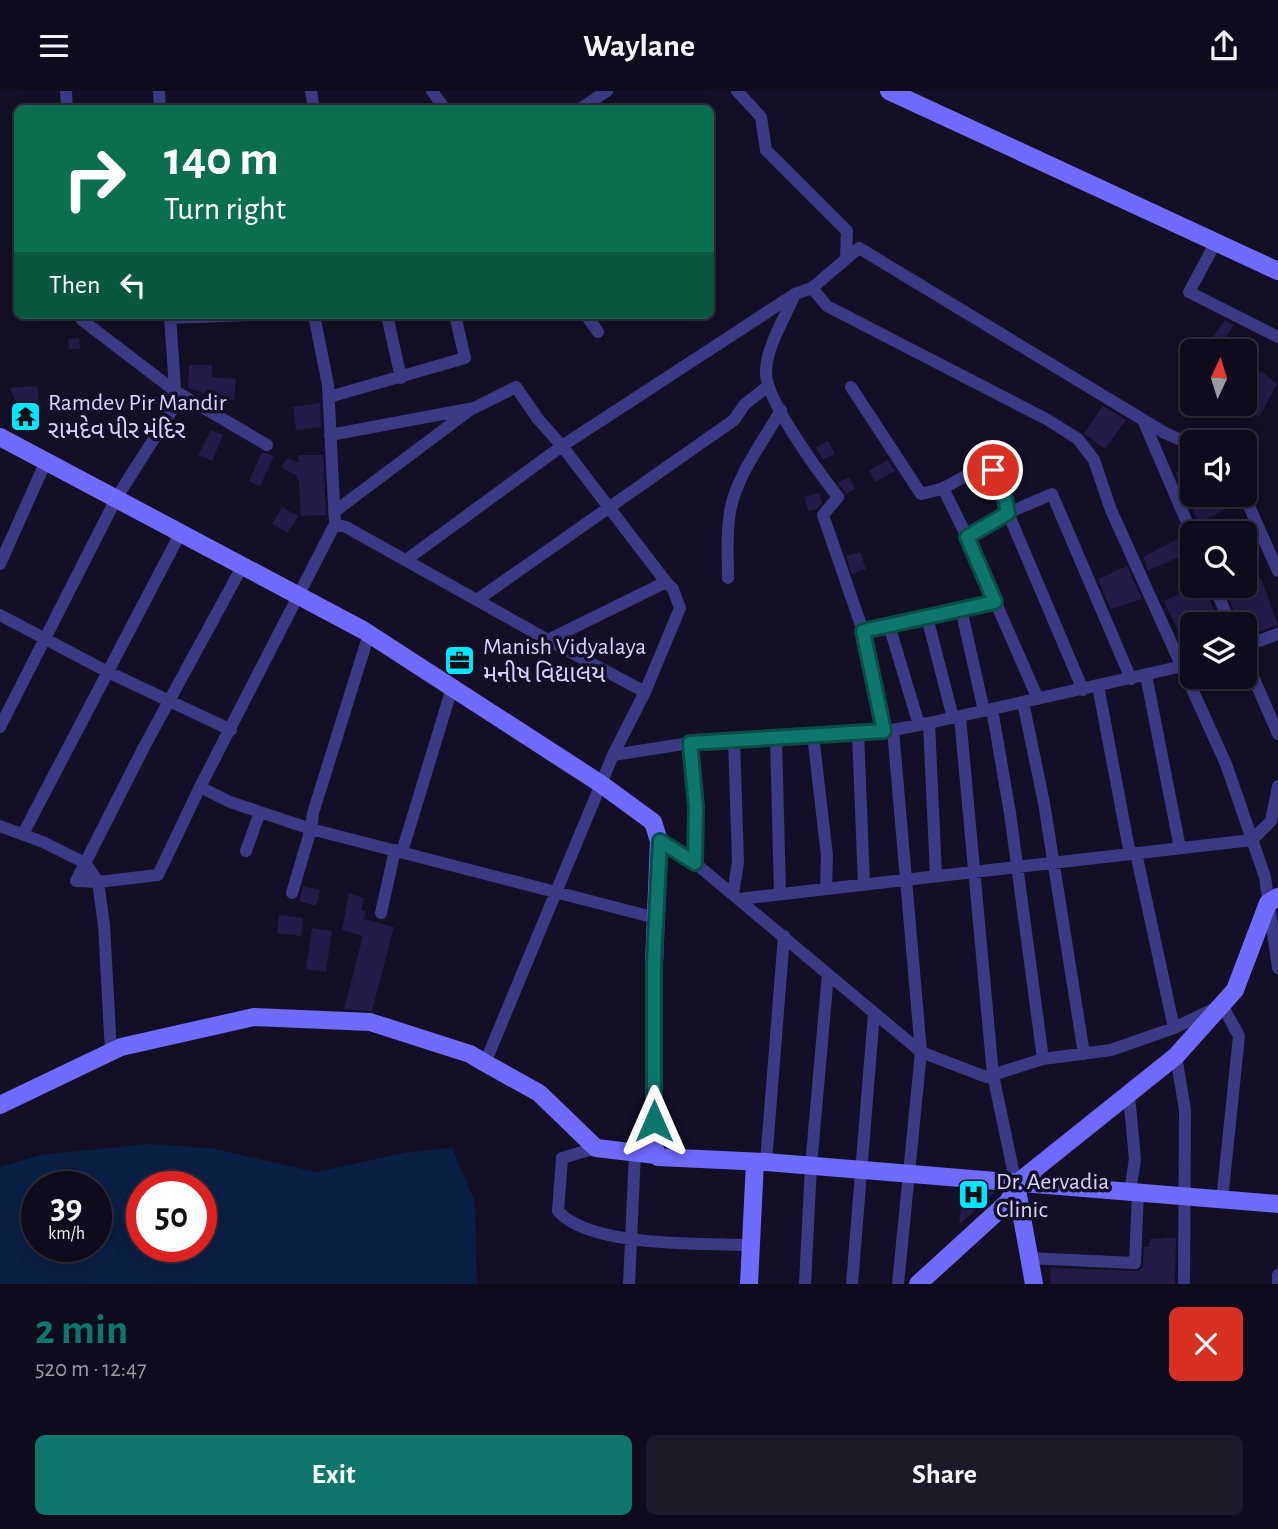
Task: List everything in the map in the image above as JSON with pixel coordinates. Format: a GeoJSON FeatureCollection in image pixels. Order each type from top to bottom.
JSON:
{"type":"FeatureCollection","features":[{"type":"Feature","properties":{"kind":"main road"},"geometry":{"type":"LineString","coordinates":[[889,91],[1217,240],[1278,271]]}},
{"type":"Feature","properties":{"kind":"main road"},"geometry":{"type":"LineString","coordinates":[[0,437],[47,459],[369,634],[601,784],[653,822],[660,841],[656,918],[656,1155]]}},
{"type":"Feature","properties":{"kind":"main road"},"geometry":{"type":"LineString","coordinates":[[918,1284],[1009,1201],[1016,1184],[1176,1055],[1235,990],[1273,900]]}},
{"type":"Feature","properties":{"kind":"main road"},"geometry":{"type":"LineString","coordinates":[[1,1102],[111,1052],[254,1017],[370,1022],[470,1054],[539,1093],[596,1148],[656,1155],[664,1159],[761,1162],[1278,1205]]}},
{"type":"Feature","properties":{"kind":"main road"},"geometry":{"type":"LineString","coordinates":[[749,1284],[761,1162]]}},
{"type":"Feature","properties":{"kind":"main road"},"geometry":{"type":"LineString","coordinates":[[1016,1184],[1034,1284]]}},
{"type":"Feature","properties":{"kind":"street"},"geometry":{"type":"LineString","coordinates":[[586,105],[607,91]]}},
{"type":"Feature","properties":{"kind":"street"},"geometry":{"type":"LineString","coordinates":[[737,91],[761,117],[766,150],[847,231],[846,258]]}},
{"type":"Feature","properties":{"kind":"street"},"geometry":{"type":"LineString","coordinates":[[1217,240],[1189,292],[1278,337]]}},
{"type":"Feature","properties":{"kind":"street"},"geometry":{"type":"LineString","coordinates":[[406,560],[562,446],[794,294],[812,288],[859,248],[1143,420],[1180,439]]}},
{"type":"Feature","properties":{"kind":"street"},"geometry":{"type":"LineString","coordinates":[[812,288],[827,306],[1048,420],[1078,439],[1094,460],[1111,510],[1180,652]]}},
{"type":"Feature","properties":{"kind":"street"},"geometry":{"type":"LineString","coordinates":[[794,294],[765,370],[767,387],[816,468],[838,497],[823,515],[863,631],[889,731],[920,1052],[898,1284]]}},
{"type":"Feature","properties":{"kind":"street"},"geometry":{"type":"LineString","coordinates":[[82,319],[175,391],[267,445]]}},
{"type":"Feature","properties":{"kind":"street"},"geometry":{"type":"LineString","coordinates":[[0,727],[117,497],[176,404],[170,319]]}},
{"type":"Feature","properties":{"kind":"street"},"geometry":{"type":"LineString","coordinates":[[315,319],[329,397],[335,518],[346,527],[645,692]]}},
{"type":"Feature","properties":{"kind":"street"},"geometry":{"type":"LineString","coordinates":[[388,319],[401,378]]}},
{"type":"Feature","properties":{"kind":"street"},"geometry":{"type":"LineString","coordinates":[[329,397],[465,358],[456,319]]}},
{"type":"Feature","properties":{"kind":"street"},"geometry":{"type":"LineString","coordinates":[[589,319],[598,332]]}},
{"type":"Feature","properties":{"kind":"street"},"geometry":{"type":"LineString","coordinates":[[243,565],[76,881],[98,882],[158,875],[335,518],[474,408],[516,387],[538,419],[673,589],[680,608],[645,692],[613,755],[485,1063]]}},
{"type":"Feature","properties":{"kind":"street"},"geometry":{"type":"LineString","coordinates":[[477,600],[734,420],[745,404],[767,387]]}},
{"type":"Feature","properties":{"kind":"street"},"geometry":{"type":"LineString","coordinates":[[851,387],[921,493],[943,488],[978,470],[993,470],[1000,475],[1008,513],[1083,690]]}},
{"type":"Feature","properties":{"kind":"street"},"geometry":{"type":"LineString","coordinates":[[331,435],[474,408]]}},
{"type":"Feature","properties":{"kind":"street"},"geometry":{"type":"LineString","coordinates":[[728,578],[726,547],[730,509],[745,471],[781,410]]}},
{"type":"Feature","properties":{"kind":"street"},"geometry":{"type":"LineString","coordinates":[[1143,420],[1186,521]]}},
{"type":"Feature","properties":{"kind":"street"},"geometry":{"type":"LineString","coordinates":[[0,563],[47,459]]}},
{"type":"Feature","properties":{"kind":"street"},"geometry":{"type":"LineString","coordinates":[[943,488],[1038,699]]}},
{"type":"Feature","properties":{"kind":"street"},"geometry":{"type":"LineString","coordinates":[[967,537],[1008,513],[1052,493],[1131,679]]}},
{"type":"Feature","properties":{"kind":"street"},"geometry":{"type":"LineString","coordinates":[[1249,507],[1278,571]]}},
{"type":"Feature","properties":{"kind":"street"},"geometry":{"type":"LineString","coordinates":[[23,834],[181,532]]}},
{"type":"Feature","properties":{"kind":"street"},"geometry":{"type":"LineString","coordinates":[[548,640],[666,582]]}},
{"type":"Feature","properties":{"kind":"street"},"geometry":{"type":"LineString","coordinates":[[863,631],[995,602]]}},
{"type":"Feature","properties":{"kind":"street"},"geometry":{"type":"LineString","coordinates":[[961,609],[988,710],[1017,867],[1043,1059]]}},
{"type":"Feature","properties":{"kind":"street"},"geometry":{"type":"LineString","coordinates":[[0,615],[108,672],[231,730]]}},
{"type":"Feature","properties":{"kind":"street"},"geometry":{"type":"LineString","coordinates":[[928,617],[957,717],[975,872],[993,1075],[1016,1184]]}},
{"type":"Feature","properties":{"kind":"street"},"geometry":{"type":"LineString","coordinates":[[889,625],[924,724],[936,876]]}},
{"type":"Feature","properties":{"kind":"street"},"geometry":{"type":"LineString","coordinates":[[292,893],[311,829],[313,813],[369,634]]}},
{"type":"Feature","properties":{"kind":"street"},"geometry":{"type":"LineString","coordinates":[[1257,641],[1278,634]]}},
{"type":"Feature","properties":{"kind":"street"},"geometry":{"type":"LineString","coordinates":[[613,755],[690,743],[889,731],[1180,668]]}},
{"type":"Feature","properties":{"kind":"street"},"geometry":{"type":"LineString","coordinates":[[1146,675],[1180,848]]}},
{"type":"Feature","properties":{"kind":"street"},"geometry":{"type":"LineString","coordinates":[[1098,686],[1174,1028]]}},
{"type":"Feature","properties":{"kind":"street"},"geometry":{"type":"LineString","coordinates":[[1257,686],[1278,734]]}},
{"type":"Feature","properties":{"kind":"street"},"geometry":{"type":"LineString","coordinates":[[381,913],[398,851],[452,688]]}},
{"type":"Feature","properties":{"kind":"street"},"geometry":{"type":"LineString","coordinates":[[1196,689],[1226,764],[1273,900],[1278,968]]}},
{"type":"Feature","properties":{"kind":"street"},"geometry":{"type":"LineString","coordinates":[[1023,702],[1044,803],[1084,1053]]}},
{"type":"Feature","properties":{"kind":"street"},"geometry":{"type":"LineString","coordinates":[[858,732],[864,885]]}},
{"type":"Feature","properties":{"kind":"street"},"geometry":{"type":"LineString","coordinates":[[813,735],[827,856],[826,889]]}},
{"type":"Feature","properties":{"kind":"street"},"geometry":{"type":"LineString","coordinates":[[776,737],[780,894]]}},
{"type":"Feature","properties":{"kind":"street"},"geometry":{"type":"LineString","coordinates":[[734,740],[738,862],[736,897]]}},
{"type":"Feature","properties":{"kind":"street"},"geometry":{"type":"LineString","coordinates":[[690,743],[696,807],[695,863]]}},
{"type":"Feature","properties":{"kind":"street"},"geometry":{"type":"LineString","coordinates":[[736,897],[864,885],[1252,840],[1271,821],[1278,786]]}},
{"type":"Feature","properties":{"kind":"street"},"geometry":{"type":"LineString","coordinates":[[200,787],[260,812],[311,829],[656,918]]}},
{"type":"Feature","properties":{"kind":"street"},"geometry":{"type":"LineString","coordinates":[[246,851],[260,812]]}},
{"type":"Feature","properties":{"kind":"street"},"geometry":{"type":"LineString","coordinates":[[0,826],[85,863]]}},
{"type":"Feature","properties":{"kind":"street"},"geometry":{"type":"LineString","coordinates":[[660,841],[695,863],[920,1052],[986,1077],[1043,1059],[1111,1050],[1174,1028],[1222,1005],[1239,1036],[1222,1200]]}},
{"type":"Feature","properties":{"kind":"street"},"geometry":{"type":"LineString","coordinates":[[98,882],[104,926],[111,1052]]}},
{"type":"Feature","properties":{"kind":"street"},"geometry":{"type":"LineString","coordinates":[[761,1162],[783,936]]}},
{"type":"Feature","properties":{"kind":"street"},"geometry":{"type":"LineString","coordinates":[[805,1284],[811,1166],[828,974]]}},
{"type":"Feature","properties":{"kind":"street"},"geometry":{"type":"LineString","coordinates":[[852,1284],[874,1013]]}},
{"type":"Feature","properties":{"kind":"street"},"geometry":{"type":"LineString","coordinates":[[1176,1055],[1185,1110],[1182,1196],[1186,1255],[1184,1284]]}},
{"type":"Feature","properties":{"kind":"street"},"geometry":{"type":"LineString","coordinates":[[1028,1258],[1135,1263],[1135,1159],[1129,1095]]}},
{"type":"Feature","properties":{"kind":"street"},"geometry":{"type":"LineString","coordinates":[[596,1148],[562,1158],[558,1211],[569,1222],[631,1240],[751,1245]]}},
{"type":"Feature","properties":{"kind":"street"},"geometry":{"type":"LineString","coordinates":[[629,1284],[635,1152]]}},
{"type":"Feature","properties":{"kind":"street"},"geometry":{"type":"LineString","coordinates":[[1278,1275],[1278,1284]]}},
{"type":"Feature","properties":{"kind":"water"},"geometry":{"type":"Polygon","coordinates":[[[147,1144],[210,1148],[316,1172],[408,1152],[452,1148],[475,1202],[477,1284],[0,1284],[0,1167],[41,1155],[147,1144]]]}},
{"type":"Feature","properties":{"kind":"building"},"geometry":{"type":"Polygon","coordinates":[[[1225,320],[1234,325],[1225,339],[1212,339],[1225,320]]]}},
{"type":"Feature","properties":{"kind":"building"},"geometry":{"type":"Polygon","coordinates":[[[79,338],[80,349],[69,349],[68,339],[79,338]]]}},
{"type":"Feature","properties":{"kind":"building"},"geometry":{"type":"Polygon","coordinates":[[[189,365],[212,365],[212,377],[236,379],[234,400],[188,388],[189,365]]]}},
{"type":"Feature","properties":{"kind":"building"},"geometry":{"type":"Polygon","coordinates":[[[1261,371],[1277,384],[1259,417],[1257,416],[1257,377],[1261,371]]]}},
{"type":"Feature","properties":{"kind":"building"},"geometry":{"type":"Polygon","coordinates":[[[37,386],[39,413],[30,402],[16,402],[10,388],[37,386]]]}},
{"type":"Feature","properties":{"kind":"building"},"geometry":{"type":"Polygon","coordinates":[[[320,403],[321,427],[296,430],[293,407],[320,403]]]}},
{"type":"Feature","properties":{"kind":"building"},"geometry":{"type":"Polygon","coordinates":[[[1103,406],[1126,420],[1105,449],[1084,433],[1103,406]]]}},
{"type":"Feature","properties":{"kind":"building"},"geometry":{"type":"Polygon","coordinates":[[[211,430],[223,435],[212,461],[198,455],[211,430]]]}},
{"type":"Feature","properties":{"kind":"building"},"geometry":{"type":"Polygon","coordinates":[[[828,441],[835,454],[823,460],[816,447],[828,441]]]}},
{"type":"Feature","properties":{"kind":"building"},"geometry":{"type":"Polygon","coordinates":[[[262,452],[274,456],[260,486],[249,481],[262,452]]]}},
{"type":"Feature","properties":{"kind":"building"},"geometry":{"type":"Polygon","coordinates":[[[298,455],[323,455],[326,515],[301,516],[299,481],[296,475],[282,468],[287,458],[299,463],[298,455]]]}},
{"type":"Feature","properties":{"kind":"building"},"geometry":{"type":"Polygon","coordinates":[[[888,460],[895,471],[875,482],[869,470],[888,460]]]}},
{"type":"Feature","properties":{"kind":"building"},"geometry":{"type":"Polygon","coordinates":[[[1180,470],[1180,483],[1175,473],[1180,470]]]}},
{"type":"Feature","properties":{"kind":"building"},"geometry":{"type":"Polygon","coordinates":[[[849,477],[855,489],[846,494],[838,483],[849,477]]]}},
{"type":"Feature","properties":{"kind":"building"},"geometry":{"type":"Polygon","coordinates":[[[819,493],[822,503],[817,509],[808,511],[804,497],[819,493]]]}},
{"type":"Feature","properties":{"kind":"building"},"geometry":{"type":"Polygon","coordinates":[[[282,507],[298,516],[288,533],[272,524],[282,507]]]}},
{"type":"Feature","properties":{"kind":"building"},"geometry":{"type":"Polygon","coordinates":[[[1191,507],[1230,507],[1203,521],[1198,521],[1191,507]]]}},
{"type":"Feature","properties":{"kind":"building"},"geometry":{"type":"Polygon","coordinates":[[[1178,539],[1180,543],[1180,556],[1148,571],[1143,557],[1178,539]]]}},
{"type":"Feature","properties":{"kind":"building"},"geometry":{"type":"Polygon","coordinates":[[[860,552],[866,569],[852,574],[846,556],[860,552]]]}},
{"type":"Feature","properties":{"kind":"building"},"geometry":{"type":"Polygon","coordinates":[[[1127,566],[1142,599],[1111,609],[1098,579],[1127,566]]]}},
{"type":"Feature","properties":{"kind":"building"},"geometry":{"type":"Polygon","coordinates":[[[1261,578],[1278,625],[1257,632],[1257,612],[1234,612],[1229,598],[1257,598],[1257,580],[1261,578]]]}},
{"type":"Feature","properties":{"kind":"building"},"geometry":{"type":"Polygon","coordinates":[[[1180,594],[1180,598],[1209,598],[1215,612],[1180,612],[1180,635],[1164,601],[1180,594]]]}},
{"type":"Feature","properties":{"kind":"building"},"geometry":{"type":"Polygon","coordinates":[[[303,886],[320,890],[316,906],[299,901],[303,886]]]}},
{"type":"Feature","properties":{"kind":"building"},"geometry":{"type":"Polygon","coordinates":[[[349,893],[364,898],[361,910],[366,911],[364,919],[394,927],[372,1011],[344,1009],[363,936],[342,930],[349,893]]]}},
{"type":"Feature","properties":{"kind":"building"},"geometry":{"type":"Polygon","coordinates":[[[279,915],[303,918],[301,936],[277,933],[279,915]]]}},
{"type":"Feature","properties":{"kind":"building"},"geometry":{"type":"Polygon","coordinates":[[[312,928],[332,931],[326,972],[306,969],[312,928]]]}},
{"type":"Feature","properties":{"kind":"building"},"geometry":{"type":"Polygon","coordinates":[[[963,1190],[995,1192],[959,1225],[963,1190]]]}},
{"type":"Feature","properties":{"kind":"building"},"geometry":{"type":"Polygon","coordinates":[[[1176,1238],[1175,1284],[1050,1284],[1051,1268],[1138,1271],[1143,1267],[1144,1247],[1149,1247],[1150,1239],[1176,1238]]]}},
{"type":"Feature","properties":{"kind":"place","name":"Ramdev Pir Mandir રામદેવ પીર મંદિર"},"geometry":{"type":"Point","coordinates":[25,416]}},
{"type":"Feature","properties":{"kind":"place","name":"Manish Vidyalaya મનીષ વિદ્યાલય"},"geometry":{"type":"Point","coordinates":[460,660]}},
{"type":"Feature","properties":{"kind":"place","name":"Dr. Aervadia Clinic"},"geometry":{"type":"Point","coordinates":[973,1195]}},
{"type":"Feature","properties":{"kind":"route"},"geometry":{"type":"LineString","coordinates":[[654,1121],[654,963],[660,841],[695,863],[696,807],[690,743],[884,731],[863,631],[995,602],[967,537],[1008,513],[1000,475],[993,470]]}}]}
